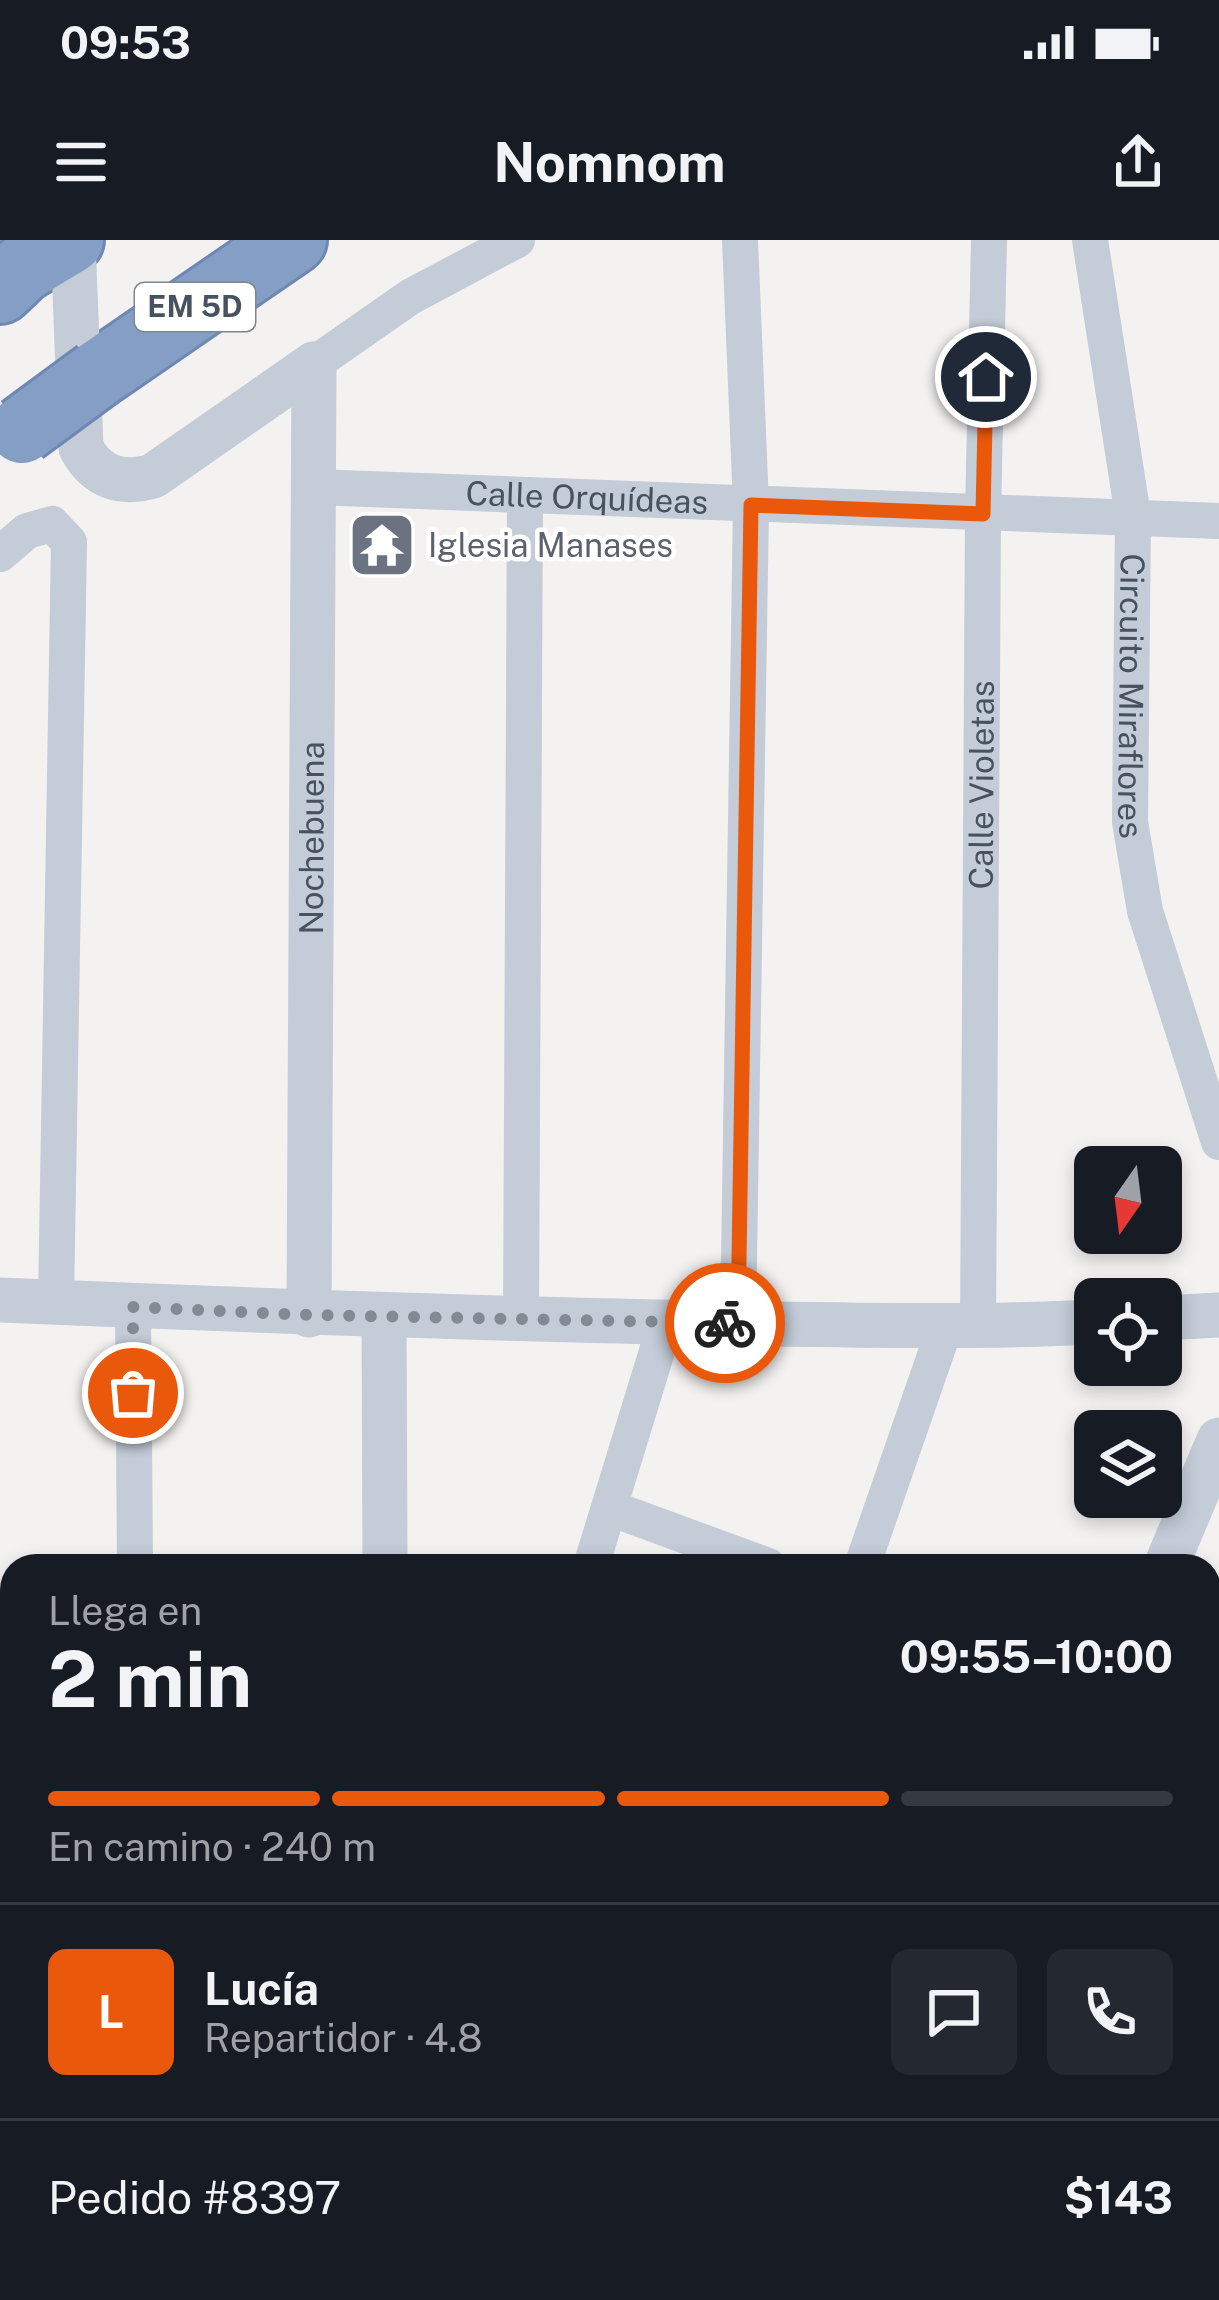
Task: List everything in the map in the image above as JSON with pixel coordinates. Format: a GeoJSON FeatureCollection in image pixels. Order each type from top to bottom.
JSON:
{"type":"FeatureCollection","features":[{"type":"Feature","properties":{"kind":"highway","name":"EM 5D"},"geometry":{"type":"LineString","coordinates":[[11,439],[293,240]]}},
{"type":"Feature","properties":{"kind":"street"},"geometry":{"type":"LineString","coordinates":[[41,260],[81,448],[90,465],[106,476],[132,482],[153,476],[410,297],[517,240]]}},
{"type":"Feature","properties":{"kind":"street"},"geometry":{"type":"LineString","coordinates":[[738,1323],[751,505],[740,240]]}},
{"type":"Feature","properties":{"kind":"street","name":"Calle Violetas"},"geometry":{"type":"LineString","coordinates":[[867,1554],[961,1328],[989,240]]}},
{"type":"Feature","properties":{"kind":"street","name":"Circuito Miraflores"},"geometry":{"type":"LineString","coordinates":[[1090,240],[1132,516],[1130,822],[1145,911],[1219,1142]]}},
{"type":"Feature","properties":{"kind":"street","name":"Nochebuena"},"geometry":{"type":"LineString","coordinates":[[309,1315],[314,364]]}},
{"type":"Feature","properties":{"kind":"street","name":"Calle Orquídeas"},"geometry":{"type":"LineString","coordinates":[[314,487],[1219,521]]}},
{"type":"Feature","properties":{"kind":"street"},"geometry":{"type":"LineString","coordinates":[[521,1319],[525,496]]}},
{"type":"Feature","properties":{"kind":"street"},"geometry":{"type":"LineString","coordinates":[[0,554],[27,531],[52,524],[69,542],[56,1302]]}},
{"type":"Feature","properties":{"kind":"street"},"geometry":{"type":"LineString","coordinates":[[0,1300],[309,1315],[961,1328],[1074,1323]]}},
{"type":"Feature","properties":{"kind":"street"},"geometry":{"type":"LineString","coordinates":[[133,1307],[135,1554]]}},
{"type":"Feature","properties":{"kind":"street"},"geometry":{"type":"LineString","coordinates":[[1182,1317],[1219,1315]]}},
{"type":"Feature","properties":{"kind":"street"},"geometry":{"type":"LineString","coordinates":[[384,1316],[385,1554]]}},
{"type":"Feature","properties":{"kind":"street"},"geometry":{"type":"LineString","coordinates":[[595,1554],[666,1322]]}},
{"type":"Feature","properties":{"kind":"street"},"geometry":{"type":"LineString","coordinates":[[1171,1554],[1219,1440]]}},
{"type":"Feature","properties":{"kind":"street"},"geometry":{"type":"LineString","coordinates":[[610,1508],[736,1554]]}},
{"type":"Feature","properties":{"kind":"way so far"},"geometry":{"type":"LineString","coordinates":[[133,1393],[133,1307],[725,1323]]}},
{"type":"Feature","properties":{"kind":"place","name":"Iglesia Manases"},"geometry":{"type":"Point","coordinates":[382,545]}},
{"type":"Feature","properties":{"kind":"route"},"geometry":{"type":"LineString","coordinates":[[725,1323],[738,1323],[751,505],[983,514],[986,377]]}}]}
